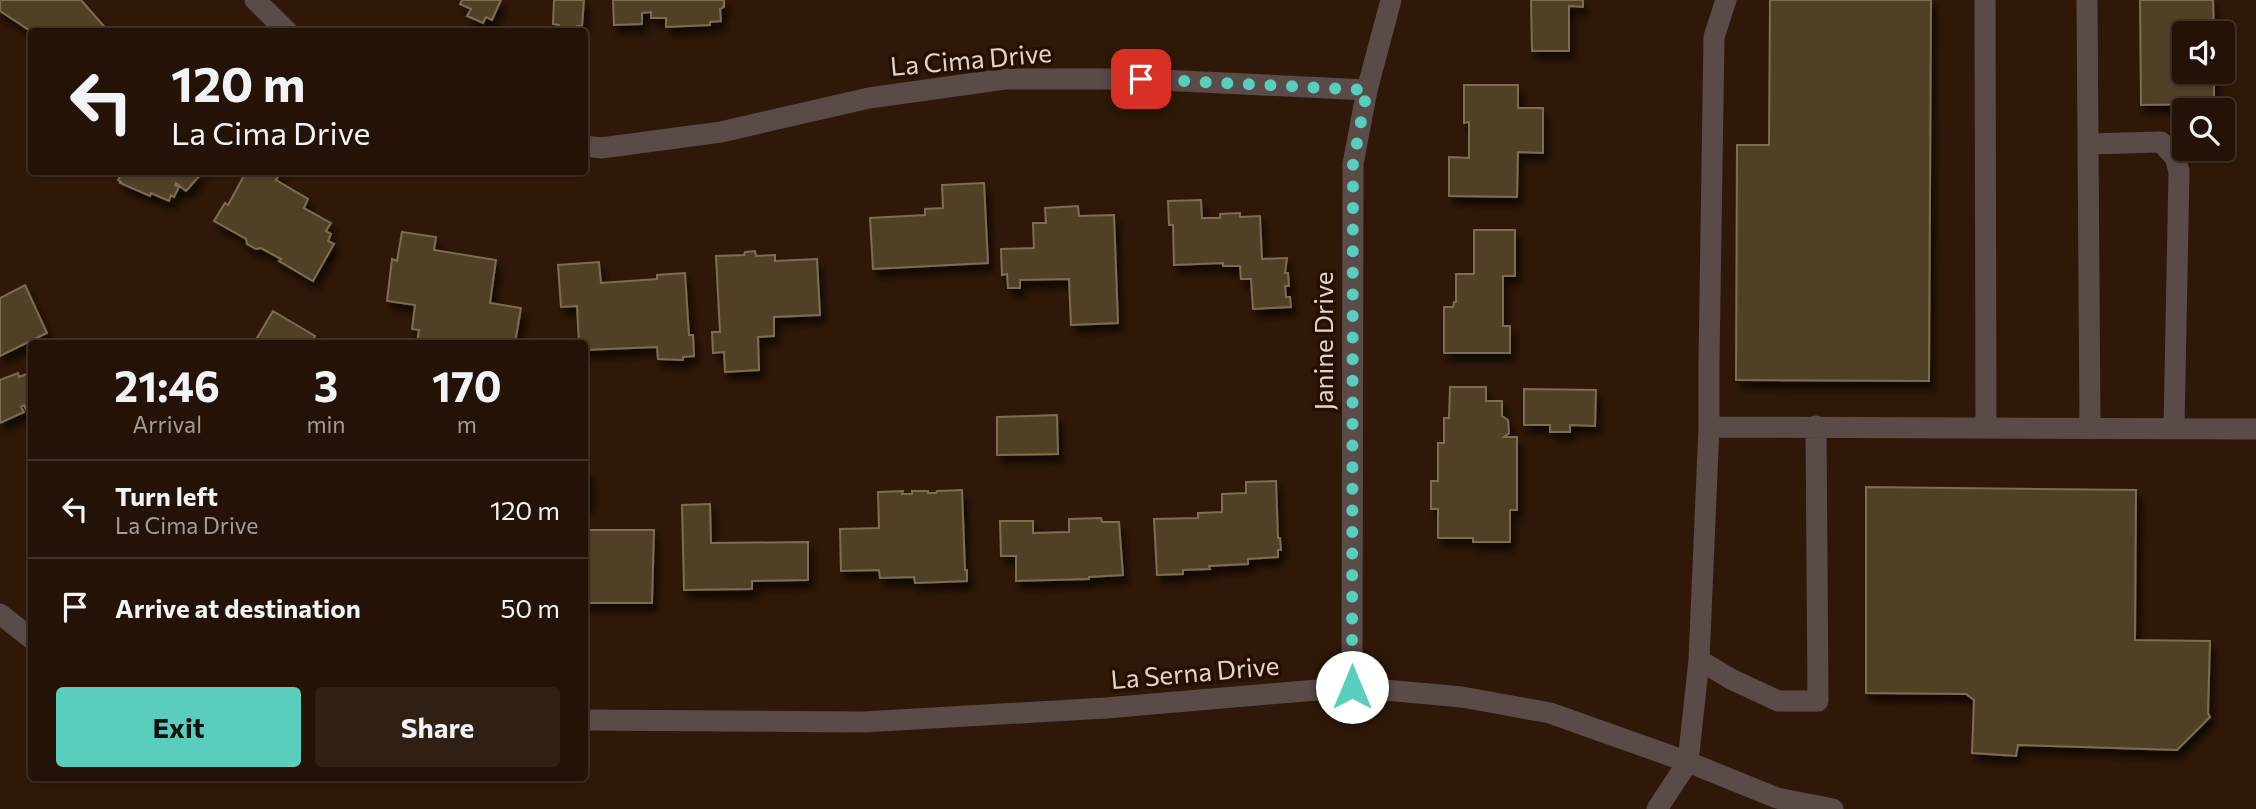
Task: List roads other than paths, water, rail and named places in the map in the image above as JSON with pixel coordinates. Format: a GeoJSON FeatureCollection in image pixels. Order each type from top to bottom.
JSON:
{"type":"FeatureCollection","features":[{"type":"Feature","properties":{"kind":"street"},"geometry":{"type":"LineString","coordinates":[[255,0],[284,28]]}},
{"type":"Feature","properties":{"kind":"street","name":"Janine Drive"},"geometry":{"type":"LineString","coordinates":[[1352,687],[1353,164],[1367,90],[1391,0]]}},
{"type":"Feature","properties":{"kind":"street"},"geometry":{"type":"LineString","coordinates":[[1657,809],[1688,762],[1699,660],[1709,427],[1714,37],[1726,0]]}},
{"type":"Feature","properties":{"kind":"street"},"geometry":{"type":"LineString","coordinates":[[1985,0],[1986,427]]}},
{"type":"Feature","properties":{"kind":"street"},"geometry":{"type":"LineString","coordinates":[[2087,0],[2090,427]]}},
{"type":"Feature","properties":{"kind":"street","name":"La Cima Drive"},"geometry":{"type":"LineString","coordinates":[[588,146],[601,148],[721,132],[869,98],[1005,79],[1141,79],[1367,90]]}},
{"type":"Feature","properties":{"kind":"street"},"geometry":{"type":"LineString","coordinates":[[2089,144],[2161,142],[2175,157],[2179,171],[2174,428]]}},
{"type":"Feature","properties":{"kind":"street"},"geometry":{"type":"LineString","coordinates":[[1699,660],[1731,679],[1778,701],[1818,701],[1816,426]]}},
{"type":"Feature","properties":{"kind":"street"},"geometry":{"type":"LineString","coordinates":[[1709,427],[2256,429]]}},
{"type":"Feature","properties":{"kind":"street"},"geometry":{"type":"LineString","coordinates":[[0,614],[28,636]]}},
{"type":"Feature","properties":{"kind":"street","name":"La Serna Drive"},"geometry":{"type":"LineString","coordinates":[[588,720],[864,722],[1106,708],[1352,687],[1462,697],[1550,713],[1688,762],[1777,798],[1833,809]]}}]}
